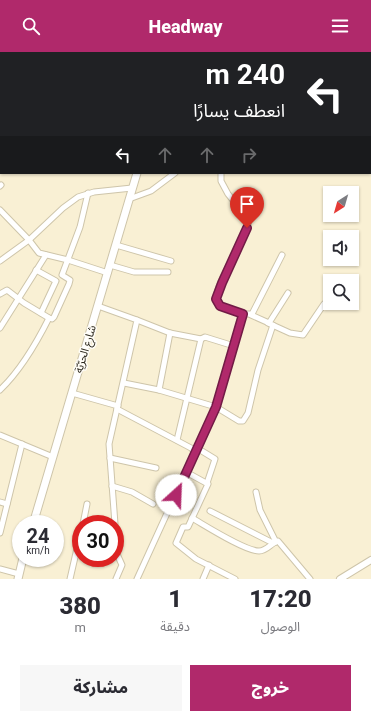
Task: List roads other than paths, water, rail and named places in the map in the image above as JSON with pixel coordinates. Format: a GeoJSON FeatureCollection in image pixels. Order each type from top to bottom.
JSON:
{"type":"FeatureCollection","features":[{"type":"Feature","properties":{"kind":"main road","name":"شارع الحرّيّة"},"geometry":{"type":"LineString","coordinates":[[36,515],[137,174]]}},
{"type":"Feature","properties":{"kind":"street"},"geometry":{"type":"LineString","coordinates":[[129,199],[151,191],[174,174]]}},
{"type":"Feature","properties":{"kind":"street"},"geometry":{"type":"LineString","coordinates":[[221,174],[221,181],[228,194],[249,220],[242,243],[222,283],[216,302],[220,306],[243,314],[251,315],[296,336],[302,336],[323,305]]}},
{"type":"Feature","properties":{"kind":"street"},"geometry":{"type":"LineString","coordinates":[[0,261],[29,240],[69,202],[88,193],[132,188]]}},
{"type":"Feature","properties":{"kind":"street"},"geometry":{"type":"LineString","coordinates":[[41,313],[59,274],[62,275],[68,260],[80,227],[88,193]]}},
{"type":"Feature","properties":{"kind":"street"},"geometry":{"type":"LineString","coordinates":[[0,210],[29,240],[36,251],[108,273]]}},
{"type":"Feature","properties":{"kind":"street"},"geometry":{"type":"LineString","coordinates":[[116,245],[171,260]]}},
{"type":"Feature","properties":{"kind":"street"},"geometry":{"type":"LineString","coordinates":[[0,328],[46,255]]}},
{"type":"Feature","properties":{"kind":"street"},"geometry":{"type":"LineString","coordinates":[[251,315],[282,255]]}},
{"type":"Feature","properties":{"kind":"street"},"geometry":{"type":"LineString","coordinates":[[110,265],[134,272],[168,272]]}},
{"type":"Feature","properties":{"kind":"street"},"geometry":{"type":"LineString","coordinates":[[36,270],[56,281]]}},
{"type":"Feature","properties":{"kind":"street"},"geometry":{"type":"LineString","coordinates":[[1,292],[7,290],[18,299],[52,319],[70,282],[70,280],[62,275]]}},
{"type":"Feature","properties":{"kind":"street"},"geometry":{"type":"LineString","coordinates":[[124,383],[159,390],[188,400],[216,407],[239,421],[242,421],[246,417],[270,324],[288,293]]}},
{"type":"Feature","properties":{"kind":"street"},"geometry":{"type":"LineString","coordinates":[[98,306],[170,333],[201,339],[205,336],[234,346]]}},
{"type":"Feature","properties":{"kind":"street"},"geometry":{"type":"LineString","coordinates":[[137,579],[216,407],[243,314]]}},
{"type":"Feature","properties":{"kind":"street"},"geometry":{"type":"LineString","coordinates":[[0,389],[35,344],[49,318]]}},
{"type":"Feature","properties":{"kind":"street"},"geometry":{"type":"LineString","coordinates":[[114,515],[112,467],[109,444],[137,320]]}},
{"type":"Feature","properties":{"kind":"street"},"geometry":{"type":"LineString","coordinates":[[159,390],[170,333]]}},
{"type":"Feature","properties":{"kind":"street"},"geometry":{"type":"LineString","coordinates":[[178,440],[201,339]]}},
{"type":"Feature","properties":{"kind":"street"},"geometry":{"type":"LineString","coordinates":[[72,393],[118,407],[215,459],[207,483],[192,518],[187,527],[182,527],[176,542],[196,558],[235,579]]}},
{"type":"Feature","properties":{"kind":"street"},"geometry":{"type":"LineString","coordinates":[[0,435],[53,457]]}},
{"type":"Feature","properties":{"kind":"street"},"geometry":{"type":"LineString","coordinates":[[0,533],[22,444]]}},
{"type":"Feature","properties":{"kind":"street"},"geometry":{"type":"LineString","coordinates":[[110,458],[156,468]]}},
{"type":"Feature","properties":{"kind":"street"},"geometry":{"type":"LineString","coordinates":[[186,472],[207,483]]}},
{"type":"Feature","properties":{"kind":"street"},"geometry":{"type":"LineString","coordinates":[[112,486],[132,492],[153,504]]}},
{"type":"Feature","properties":{"kind":"street"},"geometry":{"type":"LineString","coordinates":[[256,492],[260,510],[274,542]]}},
{"type":"Feature","properties":{"kind":"street"},"geometry":{"type":"LineString","coordinates":[[0,502],[7,504]]}},
{"type":"Feature","properties":{"kind":"street"},"geometry":{"type":"LineString","coordinates":[[84,515],[87,504]]}},
{"type":"Feature","properties":{"kind":"street"},"geometry":{"type":"LineString","coordinates":[[210,511],[274,542],[281,543],[310,579]]}},
{"type":"Feature","properties":{"kind":"street"},"geometry":{"type":"LineString","coordinates":[[192,518],[240,544],[257,551],[263,551],[274,542]]}},
{"type":"Feature","properties":{"kind":"street"},"geometry":{"type":"LineString","coordinates":[[340,579],[371,560]]}},
{"type":"Feature","properties":{"kind":"street"},"geometry":{"type":"LineString","coordinates":[[203,579],[209,565]]}},
{"type":"Feature","properties":{"kind":"street"},"geometry":{"type":"LineString","coordinates":[[70,579],[73,567]]}},
{"type":"Feature","properties":{"kind":"street"},"geometry":{"type":"LineString","coordinates":[[116,579],[121,567]]}},
{"type":"Feature","properties":{"kind":"street"},"geometry":{"type":"LineString","coordinates":[[0,569],[18,576]]}}]}
